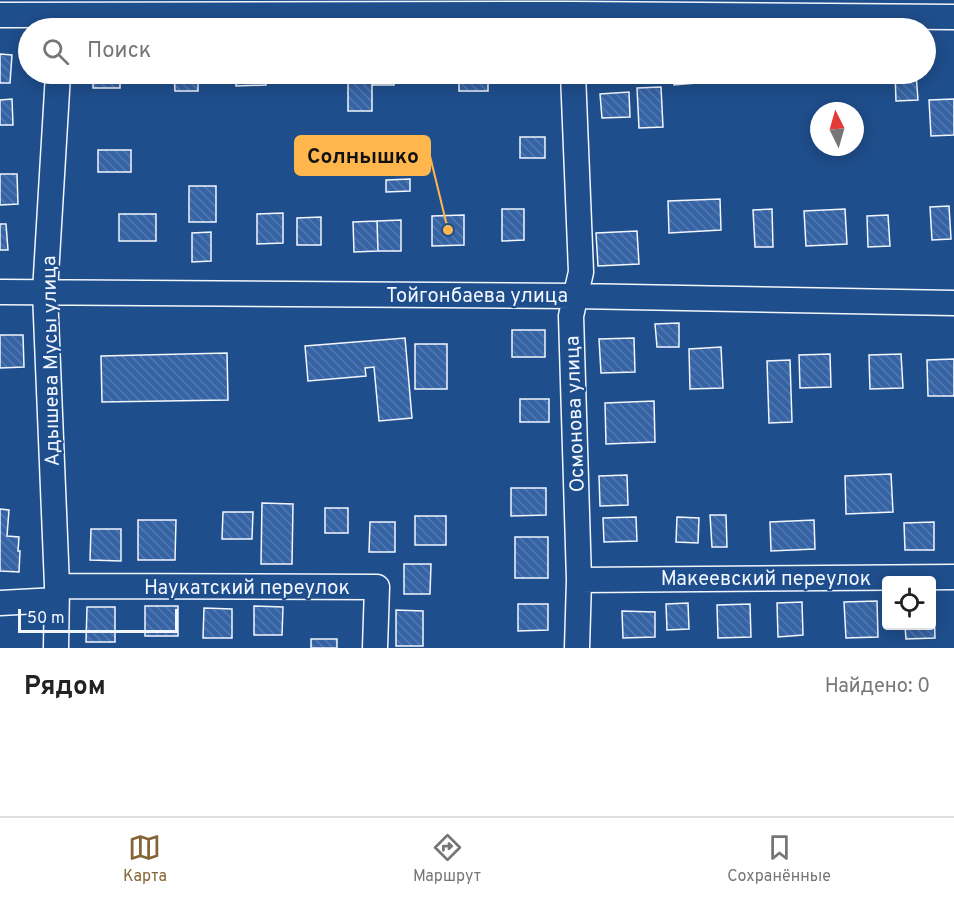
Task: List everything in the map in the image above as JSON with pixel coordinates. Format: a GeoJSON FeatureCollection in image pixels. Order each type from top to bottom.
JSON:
{"type":"FeatureCollection","features":[{"type":"Feature","properties":{"kind":"street"},"geometry":{"type":"LineString","coordinates":[[0,15],[571,14],[954,17]]}},
{"type":"Feature","properties":{"kind":"street","name":"Адышева Мусы улица"},"geometry":{"type":"LineString","coordinates":[[56,648],[57,593],[45,292],[57,84]]}},
{"type":"Feature","properties":{"kind":"street","name":"Осмонова улица"},"geometry":{"type":"LineString","coordinates":[[573,84],[581,272],[571,316],[579,580],[577,648]]}},
{"type":"Feature","properties":{"kind":"street","name":"Тойгонбаева улица"},"geometry":{"type":"LineString","coordinates":[[0,292],[575,296],[954,303]]}},
{"type":"Feature","properties":{"kind":"street","name":"Макеевский переулок"},"geometry":{"type":"LineString","coordinates":[[579,580],[954,577]]}},
{"type":"Feature","properties":{"kind":"street","name":"Наукатский переулок"},"geometry":{"type":"LineString","coordinates":[[57,593],[377,587],[375,648]]}},
{"type":"Feature","properties":{"kind":"street"},"geometry":{"type":"LineString","coordinates":[[0,603],[57,593]]}},
{"type":"Feature","properties":{"kind":"building"},"geometry":{"type":"Polygon","coordinates":[[[0,54],[12,55],[10,83],[0,83],[0,54]]]}},
{"type":"Feature","properties":{"kind":"building"},"geometry":{"type":"Polygon","coordinates":[[[93,84],[120,84],[120,88],[93,88],[93,84]]]}},
{"type":"Feature","properties":{"kind":"building"},"geometry":{"type":"Polygon","coordinates":[[[175,84],[198,84],[198,91],[175,91],[175,84]]]}},
{"type":"Feature","properties":{"kind":"building"},"geometry":{"type":"Polygon","coordinates":[[[236,84],[266,84],[266,85],[236,86],[236,84]]]}},
{"type":"Feature","properties":{"kind":"building"},"geometry":{"type":"Polygon","coordinates":[[[348,84],[372,84],[372,111],[348,111],[348,84]]]}},
{"type":"Feature","properties":{"kind":"building"},"geometry":{"type":"Polygon","coordinates":[[[459,84],[488,84],[488,91],[459,91],[459,84]]]}},
{"type":"Feature","properties":{"kind":"building"},"geometry":{"type":"Polygon","coordinates":[[[895,84],[917,84],[918,100],[896,101],[895,84]]]}},
{"type":"Feature","properties":{"kind":"building"},"geometry":{"type":"Polygon","coordinates":[[[661,87],[663,127],[639,128],[637,88],[661,87]]]}},
{"type":"Feature","properties":{"kind":"building"},"geometry":{"type":"Polygon","coordinates":[[[629,92],[630,117],[602,118],[600,94],[629,92]]]}},
{"type":"Feature","properties":{"kind":"building"},"geometry":{"type":"Polygon","coordinates":[[[12,99],[13,125],[0,125],[0,100],[12,99]]]}},
{"type":"Feature","properties":{"kind":"building"},"geometry":{"type":"Polygon","coordinates":[[[954,99],[954,135],[931,136],[929,100],[954,99]]]}},
{"type":"Feature","properties":{"kind":"building"},"geometry":{"type":"Polygon","coordinates":[[[520,137],[545,137],[545,158],[520,158],[520,137]]]}},
{"type":"Feature","properties":{"kind":"building"},"geometry":{"type":"Polygon","coordinates":[[[98,150],[131,150],[131,172],[98,172],[98,150]]]}},
{"type":"Feature","properties":{"kind":"building"},"geometry":{"type":"Polygon","coordinates":[[[0,174],[17,174],[18,204],[0,205],[0,174]]]}},
{"type":"Feature","properties":{"kind":"building"},"geometry":{"type":"Polygon","coordinates":[[[410,179],[410,191],[386,192],[386,180],[410,179]]]}},
{"type":"Feature","properties":{"kind":"building"},"geometry":{"type":"Polygon","coordinates":[[[189,186],[216,186],[216,222],[189,222],[189,186]]]}},
{"type":"Feature","properties":{"kind":"building"},"geometry":{"type":"Polygon","coordinates":[[[720,199],[721,230],[669,233],[668,201],[720,199]]]}},
{"type":"Feature","properties":{"kind":"building"},"geometry":{"type":"Polygon","coordinates":[[[949,206],[951,239],[932,240],[930,207],[949,206]]]}},
{"type":"Feature","properties":{"kind":"building"},"geometry":{"type":"Polygon","coordinates":[[[502,209],[524,209],[524,240],[502,241],[502,209]]]}},
{"type":"Feature","properties":{"kind":"building"},"geometry":{"type":"Polygon","coordinates":[[[772,209],[773,247],[755,247],[753,210],[772,209]]]}},
{"type":"Feature","properties":{"kind":"building"},"geometry":{"type":"Polygon","coordinates":[[[845,209],[847,244],[806,246],[804,211],[845,209]]]}},
{"type":"Feature","properties":{"kind":"building"},"geometry":{"type":"Polygon","coordinates":[[[283,213],[283,243],[257,244],[257,214],[283,213]]]}},
{"type":"Feature","properties":{"kind":"building"},"geometry":{"type":"Polygon","coordinates":[[[119,214],[156,214],[156,241],[119,241],[119,214]]]}},
{"type":"Feature","properties":{"kind":"building"},"geometry":{"type":"Polygon","coordinates":[[[464,215],[464,245],[432,246],[432,216],[464,215]]]}},
{"type":"Feature","properties":{"kind":"building"},"geometry":{"type":"Polygon","coordinates":[[[888,215],[890,246],[868,247],[867,216],[888,215]]]}},
{"type":"Feature","properties":{"kind":"building"},"geometry":{"type":"Polygon","coordinates":[[[321,217],[321,245],[297,245],[297,218],[321,217]]]}},
{"type":"Feature","properties":{"kind":"building"},"geometry":{"type":"Polygon","coordinates":[[[401,220],[401,251],[378,251],[377,221],[401,220]]]}},
{"type":"Feature","properties":{"kind":"building"},"geometry":{"type":"Polygon","coordinates":[[[377,221],[378,251],[354,252],[353,222],[377,221]]]}},
{"type":"Feature","properties":{"kind":"building"},"geometry":{"type":"Polygon","coordinates":[[[0,224],[6,224],[8,250],[0,250],[0,224]]]}},
{"type":"Feature","properties":{"kind":"building"},"geometry":{"type":"Polygon","coordinates":[[[637,231],[639,264],[598,266],[596,233],[637,231]]]}},
{"type":"Feature","properties":{"kind":"building"},"geometry":{"type":"Polygon","coordinates":[[[211,232],[211,261],[192,262],[192,233],[211,232]]]}},
{"type":"Feature","properties":{"kind":"building"},"geometry":{"type":"Polygon","coordinates":[[[679,323],[679,347],[657,347],[655,324],[679,323]]]}},
{"type":"Feature","properties":{"kind":"building"},"geometry":{"type":"Polygon","coordinates":[[[512,330],[545,330],[545,357],[512,357],[512,330]]]}},
{"type":"Feature","properties":{"kind":"building"},"geometry":{"type":"Polygon","coordinates":[[[0,335],[23,335],[24,367],[0,368],[0,335]]]}},
{"type":"Feature","properties":{"kind":"building"},"geometry":{"type":"Polygon","coordinates":[[[405,338],[412,418],[379,421],[374,367],[365,368],[366,376],[308,381],[305,346],[405,338]]]}},
{"type":"Feature","properties":{"kind":"building"},"geometry":{"type":"Polygon","coordinates":[[[634,338],[635,372],[601,373],[599,339],[634,338]]]}},
{"type":"Feature","properties":{"kind":"building"},"geometry":{"type":"Polygon","coordinates":[[[415,344],[447,344],[447,389],[415,389],[415,344]]]}},
{"type":"Feature","properties":{"kind":"building"},"geometry":{"type":"Polygon","coordinates":[[[721,347],[723,388],[690,389],[689,349],[721,347]]]}},
{"type":"Feature","properties":{"kind":"building"},"geometry":{"type":"Polygon","coordinates":[[[227,353],[228,400],[102,402],[101,356],[227,353]]]}},
{"type":"Feature","properties":{"kind":"building"},"geometry":{"type":"Polygon","coordinates":[[[830,354],[831,387],[800,388],[799,355],[830,354]]]}},
{"type":"Feature","properties":{"kind":"building"},"geometry":{"type":"Polygon","coordinates":[[[901,354],[903,388],[870,389],[869,355],[901,354]]]}},
{"type":"Feature","properties":{"kind":"building"},"geometry":{"type":"Polygon","coordinates":[[[954,359],[954,396],[928,396],[927,360],[954,359]]]}},
{"type":"Feature","properties":{"kind":"building"},"geometry":{"type":"Polygon","coordinates":[[[790,360],[792,422],[769,423],[767,361],[790,360]]]}},
{"type":"Feature","properties":{"kind":"building"},"geometry":{"type":"Polygon","coordinates":[[[520,399],[549,399],[549,422],[520,422],[520,399]]]}},
{"type":"Feature","properties":{"kind":"building"},"geometry":{"type":"Polygon","coordinates":[[[654,401],[655,442],[606,444],[605,403],[654,401]]]}},
{"type":"Feature","properties":{"kind":"building"},"geometry":{"type":"Polygon","coordinates":[[[891,474],[893,512],[846,514],[845,476],[891,474]]]}},
{"type":"Feature","properties":{"kind":"building"},"geometry":{"type":"Polygon","coordinates":[[[627,475],[628,505],[600,506],[599,476],[627,475]]]}},
{"type":"Feature","properties":{"kind":"building"},"geometry":{"type":"Polygon","coordinates":[[[511,488],[546,488],[546,515],[511,516],[511,488]]]}},
{"type":"Feature","properties":{"kind":"building"},"geometry":{"type":"Polygon","coordinates":[[[262,503],[293,504],[292,564],[261,564],[262,503]]]}},
{"type":"Feature","properties":{"kind":"building"},"geometry":{"type":"Polygon","coordinates":[[[325,508],[348,508],[348,533],[325,533],[325,508]]]}},
{"type":"Feature","properties":{"kind":"building"},"geometry":{"type":"Polygon","coordinates":[[[0,509],[9,510],[7,536],[19,537],[19,572],[0,571],[0,509]]]}},
{"type":"Feature","properties":{"kind":"building"},"geometry":{"type":"Polygon","coordinates":[[[223,512],[253,512],[252,539],[222,539],[223,512]]]}},
{"type":"Feature","properties":{"kind":"building"},"geometry":{"type":"Polygon","coordinates":[[[710,515],[726,515],[727,547],[712,547],[710,515]]]}},
{"type":"Feature","properties":{"kind":"building"},"geometry":{"type":"Polygon","coordinates":[[[415,516],[446,516],[446,545],[415,545],[415,516]]]}},
{"type":"Feature","properties":{"kind":"building"},"geometry":{"type":"Polygon","coordinates":[[[636,517],[637,541],[604,542],[603,518],[636,517]]]}},
{"type":"Feature","properties":{"kind":"building"},"geometry":{"type":"Polygon","coordinates":[[[677,517],[699,518],[698,543],[676,542],[677,517]]]}},
{"type":"Feature","properties":{"kind":"building"},"geometry":{"type":"Polygon","coordinates":[[[138,520],[176,520],[175,560],[138,560],[138,520]]]}},
{"type":"Feature","properties":{"kind":"building"},"geometry":{"type":"Polygon","coordinates":[[[814,520],[815,549],[771,551],[770,522],[814,520]]]}},
{"type":"Feature","properties":{"kind":"building"},"geometry":{"type":"Polygon","coordinates":[[[370,522],[395,522],[395,552],[369,552],[370,522]]]}},
{"type":"Feature","properties":{"kind":"building"},"geometry":{"type":"Polygon","coordinates":[[[934,522],[934,550],[905,550],[904,523],[934,522]]]}},
{"type":"Feature","properties":{"kind":"building"},"geometry":{"type":"Polygon","coordinates":[[[91,529],[121,529],[121,561],[90,560],[91,529]]]}},
{"type":"Feature","properties":{"kind":"building"},"geometry":{"type":"Polygon","coordinates":[[[515,537],[548,537],[548,578],[515,578],[515,537]]]}},
{"type":"Feature","properties":{"kind":"building"},"geometry":{"type":"Polygon","coordinates":[[[404,564],[431,564],[430,594],[404,594],[404,564]]]}},
{"type":"Feature","properties":{"kind":"building"},"geometry":{"type":"Polygon","coordinates":[[[877,601],[878,637],[846,638],[844,602],[877,601]]]}},
{"type":"Feature","properties":{"kind":"building"},"geometry":{"type":"Polygon","coordinates":[[[802,602],[803,635],[778,637],[777,603],[802,602]]]}},
{"type":"Feature","properties":{"kind":"building"},"geometry":{"type":"Polygon","coordinates":[[[688,603],[689,629],[667,630],[666,604],[688,603]]]}},
{"type":"Feature","properties":{"kind":"building"},"geometry":{"type":"Polygon","coordinates":[[[518,604],[548,604],[548,630],[518,631],[518,604]]]}},
{"type":"Feature","properties":{"kind":"building"},"geometry":{"type":"Polygon","coordinates":[[[750,604],[751,637],[718,638],[717,605],[750,604]]]}},
{"type":"Feature","properties":{"kind":"building"},"geometry":{"type":"Polygon","coordinates":[[[145,606],[178,606],[178,636],[145,636],[145,606]]]}},
{"type":"Feature","properties":{"kind":"building"},"geometry":{"type":"Polygon","coordinates":[[[254,606],[283,607],[282,635],[254,635],[254,606]]]}},
{"type":"Feature","properties":{"kind":"building"},"geometry":{"type":"Polygon","coordinates":[[[87,607],[115,607],[115,642],[86,642],[87,607]]]}},
{"type":"Feature","properties":{"kind":"building"},"geometry":{"type":"Polygon","coordinates":[[[204,608],[232,609],[232,638],[203,638],[204,608]]]}},
{"type":"Feature","properties":{"kind":"building"},"geometry":{"type":"Polygon","coordinates":[[[396,610],[423,611],[423,646],[396,646],[396,610]]]}},
{"type":"Feature","properties":{"kind":"building"},"geometry":{"type":"Polygon","coordinates":[[[622,611],[655,612],[655,637],[623,638],[622,611]]]}},
{"type":"Feature","properties":{"kind":"building"},"geometry":{"type":"Polygon","coordinates":[[[905,630],[935,630],[935,638],[906,639],[905,630]]]}},
{"type":"Feature","properties":{"kind":"building"},"geometry":{"type":"Polygon","coordinates":[[[311,639],[337,639],[337,648],[311,648],[311,639]]]}},
{"type":"Feature","properties":{"kind":"place","name":"Солнышко"},"geometry":{"type":"Point","coordinates":[448,230]}}]}
